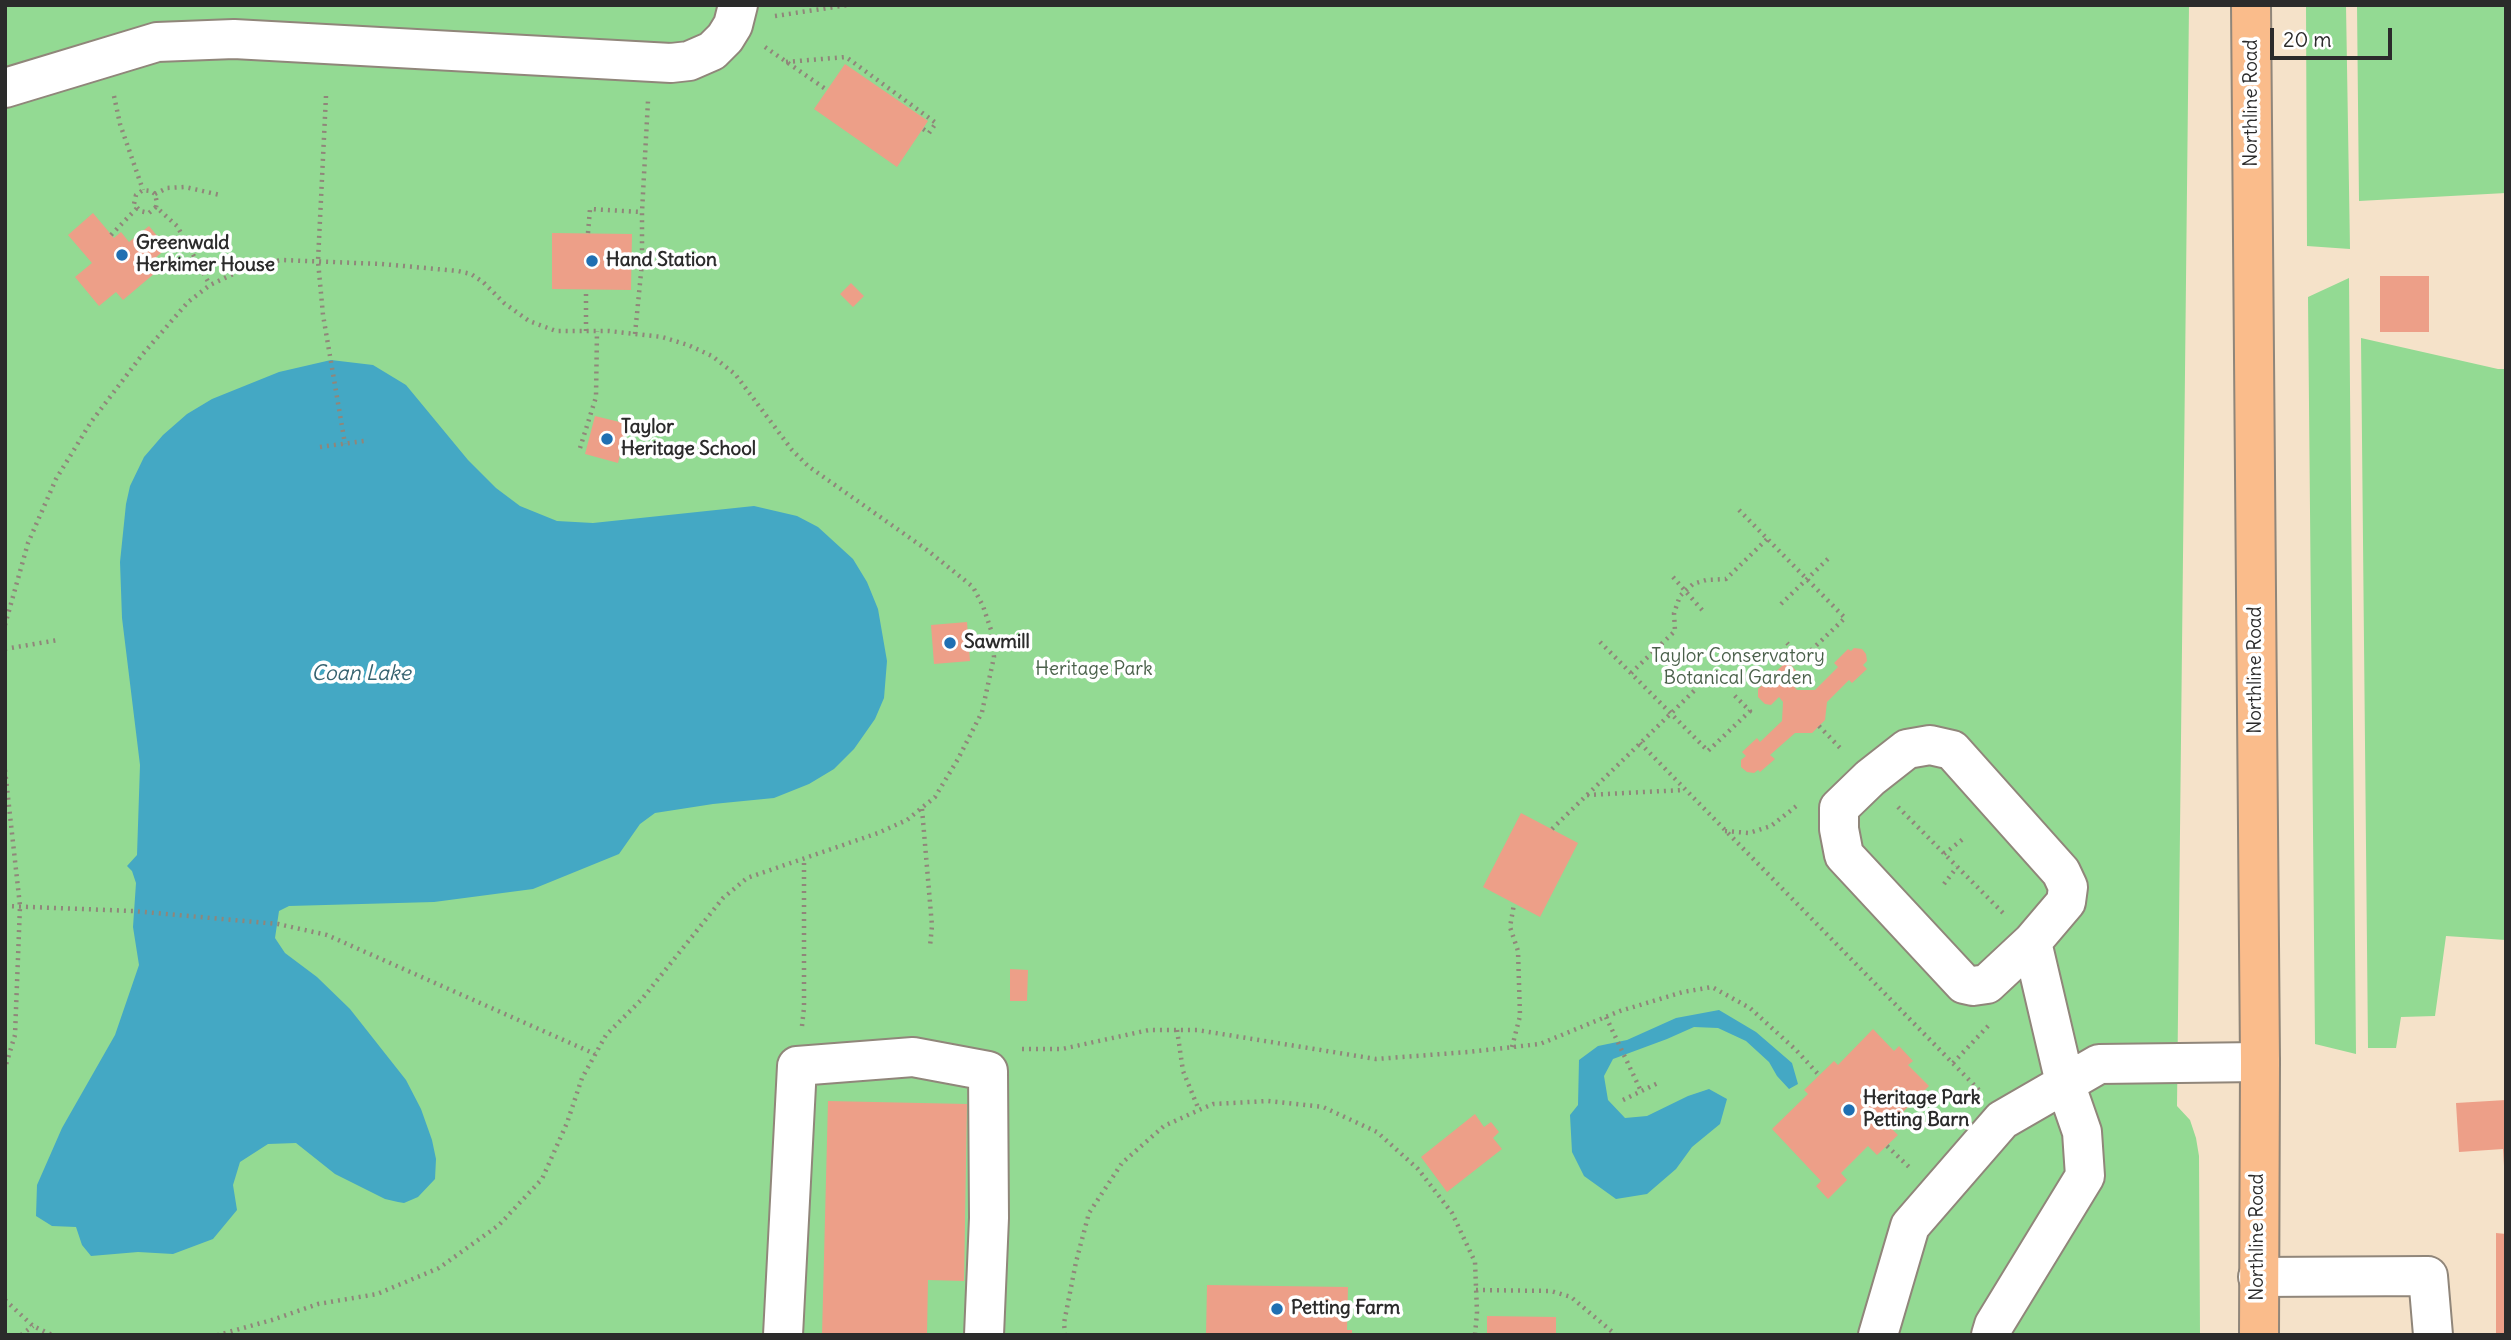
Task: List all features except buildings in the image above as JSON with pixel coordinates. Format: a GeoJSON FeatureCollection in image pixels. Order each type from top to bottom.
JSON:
{"type":"FeatureCollection","features":[{"type":"Feature","properties":{"kind":"main road","name":"Northline Road"},"geometry":{"type":"LineString","coordinates":[[2251,5],[2260,1062],[2259,1335]]}},
{"type":"Feature","properties":{"kind":"lane"},"geometry":{"type":"LineString","coordinates":[[5,88],[157,42],[234,39],[653,62],[689,61],[712,51],[725,38],[735,15]]}},
{"type":"Feature","properties":{"kind":"lane"},"geometry":{"type":"LineString","coordinates":[[1930,745],[1952,750],[2061,872],[2068,887],[2066,902],[2032,942],[1987,984],[1964,984],[1844,855],[1839,829],[1839,808],[1870,778],[1907,749],[1930,745]]}},
{"type":"Feature","properties":{"kind":"lane"},"geometry":{"type":"LineString","coordinates":[[1992,1335],[1994,1325],[2085,1176],[2082,1132],[2065,1083],[2032,942]]}},
{"type":"Feature","properties":{"kind":"lane"},"geometry":{"type":"LineString","coordinates":[[783,1335],[797,1066],[913,1057],[988,1071],[989,1218],[984,1335]]}},
{"type":"Feature","properties":{"kind":"lane"},"geometry":{"type":"LineString","coordinates":[[1878,1335],[1910,1226],[2002,1120],[2099,1063],[2260,1062]]}},
{"type":"Feature","properties":{"kind":"lane"},"geometry":{"type":"LineString","coordinates":[[2258,1277],[2428,1276],[2433,1335]]}},
{"type":"Feature","properties":{"kind":"path"},"geometry":{"type":"LineString","coordinates":[[735,15],[787,16],[848,5]]}},
{"type":"Feature","properties":{"kind":"path"},"geometry":{"type":"LineString","coordinates":[[735,15],[786,62],[827,90]]}},
{"type":"Feature","properties":{"kind":"path"},"geometry":{"type":"LineString","coordinates":[[786,62],[846,57],[936,123],[929,133],[923,129]]}},
{"type":"Feature","properties":{"kind":"path"},"geometry":{"type":"LineString","coordinates":[[107,58],[120,124],[143,190]]}},
{"type":"Feature","properties":{"kind":"path"},"geometry":{"type":"LineString","coordinates":[[635,334],[642,263],[646,119],[653,62]]}},
{"type":"Feature","properties":{"kind":"path"},"geometry":{"type":"LineString","coordinates":[[326,96],[318,261],[323,315],[345,444]]}},
{"type":"Feature","properties":{"kind":"path"},"geometry":{"type":"LineString","coordinates":[[155,194],[167,187],[185,187],[220,195]]}},
{"type":"Feature","properties":{"kind":"path"},"geometry":{"type":"LineString","coordinates":[[143,190],[155,194]]}},
{"type":"Feature","properties":{"kind":"path"},"geometry":{"type":"LineString","coordinates":[[143,190],[134,200],[137,208],[149,213],[156,207]]}},
{"type":"Feature","properties":{"kind":"path"},"geometry":{"type":"LineString","coordinates":[[155,194],[156,207],[177,226],[210,285]]}},
{"type":"Feature","properties":{"kind":"path"},"geometry":{"type":"LineString","coordinates":[[111,234],[137,208]]}},
{"type":"Feature","properties":{"kind":"path"},"geometry":{"type":"LineString","coordinates":[[587,233],[590,209],[642,212]]}},
{"type":"Feature","properties":{"kind":"path"},"geometry":{"type":"LineString","coordinates":[[5,625],[28,543],[63,468],[91,422],[142,355],[188,302],[210,285],[262,262],[282,260],[382,264],[458,271],[471,274],[529,321],[556,331],[597,331],[662,337],[712,356],[735,374],[792,450],[808,466],[927,550],[973,587],[991,630],[994,657],[982,712],[935,797],[907,820],[878,833],[747,878],[723,898],[642,999],[606,1035],[583,1078],[567,1123],[542,1179],[499,1225],[439,1268],[377,1294],[318,1304],[218,1335]]}},
{"type":"Feature","properties":{"kind":"path"},"geometry":{"type":"LineString","coordinates":[[586,289],[586,331]]}},
{"type":"Feature","properties":{"kind":"path"},"geometry":{"type":"LineString","coordinates":[[580,448],[596,397],[597,331]]}},
{"type":"Feature","properties":{"kind":"path"},"geometry":{"type":"LineString","coordinates":[[320,447],[364,441]]}},
{"type":"Feature","properties":{"kind":"path"},"geometry":{"type":"LineString","coordinates":[[1739,510],[1844,618],[1802,659],[1787,643]]}},
{"type":"Feature","properties":{"kind":"path"},"geometry":{"type":"LineString","coordinates":[[1631,673],[1675,631],[1674,613],[1680,596],[1685,591],[1693,584],[1726,579],[1767,539]]}},
{"type":"Feature","properties":{"kind":"path"},"geometry":{"type":"LineString","coordinates":[[1781,604],[1831,556]]}},
{"type":"Feature","properties":{"kind":"path"},"geometry":{"type":"LineString","coordinates":[[1673,577],[1703,611]]}},
{"type":"Feature","properties":{"kind":"path"},"geometry":{"type":"LineString","coordinates":[[5,649],[58,640]]}},
{"type":"Feature","properties":{"kind":"path"},"geometry":{"type":"LineString","coordinates":[[1601,642],[1708,751],[1749,711],[1734,695]]}},
{"type":"Feature","properties":{"kind":"path"},"geometry":{"type":"LineString","coordinates":[[1552,829],[1696,689]]}},
{"type":"Feature","properties":{"kind":"path"},"geometry":{"type":"LineString","coordinates":[[1819,726],[2032,942]]}},
{"type":"Feature","properties":{"kind":"path"},"geometry":{"type":"LineString","coordinates":[[1640,743],[1982,1092]]}},
{"type":"Feature","properties":{"kind":"path"},"geometry":{"type":"LineString","coordinates":[[5,770],[20,906],[15,1035],[5,1068]]}},
{"type":"Feature","properties":{"kind":"path"},"geometry":{"type":"LineString","coordinates":[[1586,795],[1684,790]]}},
{"type":"Feature","properties":{"kind":"path"},"geometry":{"type":"LineString","coordinates":[[922,808],[932,926],[930,946]]}},
{"type":"Feature","properties":{"kind":"path"},"geometry":{"type":"LineString","coordinates":[[1944,854],[1962,839]]}},
{"type":"Feature","properties":{"kind":"path"},"geometry":{"type":"LineString","coordinates":[[797,1066],[804,1008],[804,858]]}},
{"type":"Feature","properties":{"kind":"path"},"geometry":{"type":"LineString","coordinates":[[1944,884],[1957,867]]}},
{"type":"Feature","properties":{"kind":"path"},"geometry":{"type":"LineString","coordinates":[[1512,1047],[1520,1016],[1518,951],[1510,927],[1514,904]]}},
{"type":"Feature","properties":{"kind":"path"},"geometry":{"type":"LineString","coordinates":[[5,906],[133,911],[278,924],[327,935],[595,1054]]}},
{"type":"Feature","properties":{"kind":"path"},"geometry":{"type":"LineString","coordinates":[[1018,1049],[1062,1049],[1149,1030],[1197,1030],[1376,1059],[1512,1047],[1539,1044],[1606,1017],[1683,992],[1712,987],[1750,1008],[1796,1050],[1819,1076]]}},
{"type":"Feature","properties":{"kind":"path"},"geometry":{"type":"LineString","coordinates":[[1606,1017],[1640,1091]]}},
{"type":"Feature","properties":{"kind":"path"},"geometry":{"type":"LineString","coordinates":[[1177,1030],[1183,1071],[1199,1110]]}},
{"type":"Feature","properties":{"kind":"path"},"geometry":{"type":"LineString","coordinates":[[1623,1100],[1660,1082]]}},
{"type":"Feature","properties":{"kind":"path"},"geometry":{"type":"LineString","coordinates":[[1065,1335],[1076,1262],[1089,1213],[1122,1163],[1164,1126],[1213,1104],[1268,1101],[1323,1107],[1377,1132],[1418,1168],[1452,1213],[1475,1262],[1475,1335]]}},
{"type":"Feature","properties":{"kind":"path"},"geometry":{"type":"LineString","coordinates":[[1887,1146],[1912,1170]]}},
{"type":"Feature","properties":{"kind":"path"},"geometry":{"type":"LineString","coordinates":[[1476,1290],[1551,1291],[1572,1297],[1616,1335]]}},
{"type":"Feature","properties":{"kind":"path"},"geometry":{"type":"LineString","coordinates":[[5,1300],[33,1326],[52,1335]]}},
{"type":"Feature","properties":{"kind":"path"},"geometry":{"type":"LineString","coordinates":[[21,1335],[33,1326]]}},
{"type":"Feature","properties":{"kind":"green space","name":"Heritage Park"},"geometry":{"type":"Polygon","coordinates":[[[5,5],[2189,5],[2177,1106],[2190,1120],[2199,1156],[2200,1335],[5,1335],[5,5]]]}},
{"type":"Feature","properties":{"kind":"green space"},"geometry":{"type":"Polygon","coordinates":[[[2306,5],[2346,5],[2350,249],[2307,246],[2306,5]]]}},
{"type":"Feature","properties":{"kind":"green space"},"geometry":{"type":"Polygon","coordinates":[[[2357,5],[2506,5],[2506,193],[2359,201],[2357,5]]]}},
{"type":"Feature","properties":{"kind":"green space"},"geometry":{"type":"Polygon","coordinates":[[[2349,278],[2356,1054],[2315,1044],[2308,297],[2349,278]]]}},
{"type":"Feature","properties":{"kind":"green space"},"geometry":{"type":"Polygon","coordinates":[[[2361,338],[2506,369],[2506,940],[2446,936],[2435,1016],[2401,1017],[2396,1048],[2368,1048],[2361,338]]]}},
{"type":"Feature","properties":{"kind":"water","name":"Coan Lake"},"geometry":{"type":"Polygon","coordinates":[[[331,360],[373,365],[406,385],[468,460],[496,488],[520,506],[557,521],[593,523],[754,506],[797,516],[818,527],[853,559],[867,582],[878,609],[887,661],[884,698],[875,719],[854,749],[834,769],[809,784],[774,798],[655,813],[640,824],[619,854],[533,889],[434,902],[289,906],[279,911],[275,938],[285,953],[317,977],[350,1009],[406,1080],[421,1109],[432,1140],[436,1159],[435,1179],[418,1197],[404,1203],[398,1202],[385,1199],[335,1174],[296,1143],[268,1144],[240,1162],[233,1185],[237,1210],[213,1239],[173,1254],[138,1252],[91,1256],[82,1245],[76,1227],[52,1226],[36,1216],[37,1185],[62,1128],[115,1035],[139,965],[133,927],[136,883],[127,866],[137,855],[140,765],[122,618],[120,562],[130,486],[144,457],[163,435],[187,414],[212,399],[279,372],[331,360]]]}},
{"type":"Feature","properties":{"kind":"water"},"geometry":{"type":"Polygon","coordinates":[[[1719,1010],[1756,1032],[1792,1063],[1798,1084],[1789,1089],[1769,1062],[1746,1041],[1718,1028],[1694,1027],[1613,1059],[1604,1076],[1608,1100],[1625,1118],[1647,1116],[1709,1089],[1727,1099],[1720,1124],[1692,1147],[1676,1169],[1647,1194],[1616,1199],[1584,1176],[1572,1152],[1570,1115],[1578,1105],[1579,1060],[1598,1046],[1627,1040],[1676,1018],[1719,1010]]]}},
{"type":"Feature","properties":{"kind":"place","name":"Greenwald Herkimer House"},"geometry":{"type":"Point","coordinates":[122,255]}},
{"type":"Feature","properties":{"kind":"place","name":"Hand Station"},"geometry":{"type":"Point","coordinates":[592,261]}},
{"type":"Feature","properties":{"kind":"place","name":"Taylor Heritage School"},"geometry":{"type":"Point","coordinates":[607,439]}},
{"type":"Feature","properties":{"kind":"place","name":"Sawmill"},"geometry":{"type":"Point","coordinates":[950,643]}},
{"type":"Feature","properties":{"kind":"place","name":"Heritage Park Petting Barn"},"geometry":{"type":"Point","coordinates":[1849,1110]}},
{"type":"Feature","properties":{"kind":"place","name":"Petting Farm"},"geometry":{"type":"Point","coordinates":[1277,1309]}},
{"type":"Feature","properties":{"kind":"park label","name":"Taylor Conservatory Botanical Garden"},"geometry":{"type":"Point","coordinates":[1738,668]}}]}
